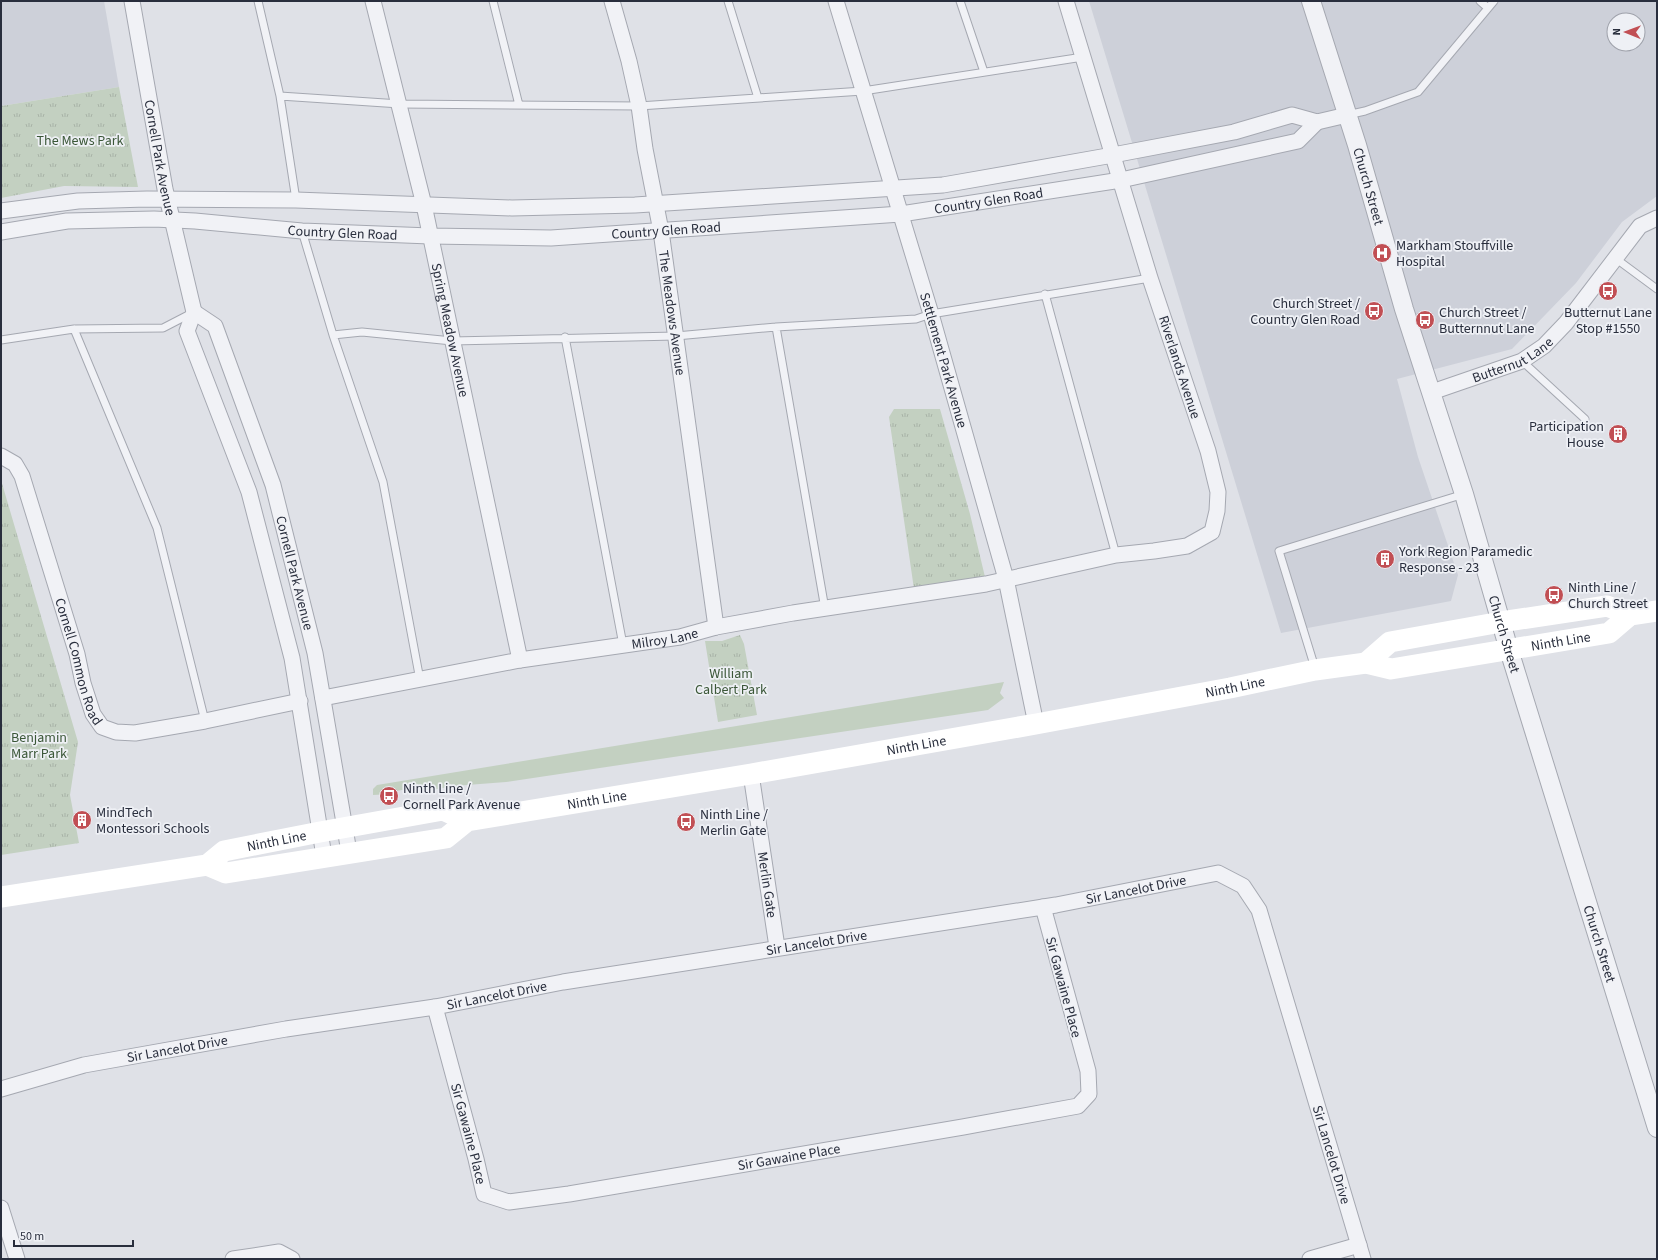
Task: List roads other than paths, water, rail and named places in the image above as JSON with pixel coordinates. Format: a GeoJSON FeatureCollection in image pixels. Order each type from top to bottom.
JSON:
{"type":"FeatureCollection","features":[{"type":"Feature","properties":{"kind":"main road","name":"Ninth Line"},"geometry":{"type":"LineString","coordinates":[[1366,663],[1390,642],[1501,622],[1607,606],[1630,614],[1657,610]]}},
{"type":"Feature","properties":{"kind":"main road","name":"Ninth Line"},"geometry":{"type":"LineString","coordinates":[[466,821],[443,810],[345,827],[224,851],[207,865],[226,873],[349,852],[446,838],[466,821],[751,774],[1036,724],[1315,670],[1366,663],[1392,669],[1609,633],[1630,614]]}},
{"type":"Feature","properties":{"kind":"main road"},"geometry":{"type":"LineString","coordinates":[[1,897],[207,865]]}},
{"type":"Feature","properties":{"kind":"street","name":"Cornell Park Avenue"},"geometry":{"type":"LineString","coordinates":[[132,1],[167,199],[194,312],[187,331],[249,492],[292,658],[324,856]]}},
{"type":"Feature","properties":{"kind":"street","name":"Spring Meadow Avenue"},"geometry":{"type":"LineString","coordinates":[[373,1],[400,104],[424,205],[520,660]]}},
{"type":"Feature","properties":{"kind":"street","name":"The Meadows Avenue"},"geometry":{"type":"LineString","coordinates":[[612,1],[629,61],[639,106],[654,204],[661,230],[716,627]]}},
{"type":"Feature","properties":{"kind":"street","name":"Settlement Park Avenue"},"geometry":{"type":"LineString","coordinates":[[836,1],[931,314],[1006,579],[1036,724]]}},
{"type":"Feature","properties":{"kind":"street","name":"Riverlands Avenue"},"geometry":{"type":"LineString","coordinates":[[1006,579],[1116,555],[1187,546],[1212,532],[1217,511],[1218,492],[1208,451],[1150,278],[1066,1]]}},
{"type":"Feature","properties":{"kind":"street","name":"Church Street"},"geometry":{"type":"LineString","coordinates":[[1311,1],[1347,115],[1404,309],[1464,494],[1509,650],[1657,1128]]}},
{"type":"Feature","properties":{"kind":"street","name":"Country Glen Road"},"geometry":{"type":"LineString","coordinates":[[1,211],[78,201],[167,199],[296,200],[512,208],[654,204],[893,187],[943,185],[1112,156],[1234,132],[1292,115],[1317,122],[1347,115]]}},
{"type":"Feature","properties":{"kind":"street","name":"Country Glen Road"},"geometry":{"type":"LineString","coordinates":[[1,232],[67,221],[173,220],[302,231],[430,236],[551,238],[901,214],[1121,180],[1298,141],[1317,122]]}},
{"type":"Feature","properties":{"kind":"street","name":"Butternut Lane"},"geometry":{"type":"LineString","coordinates":[[1432,392],[1522,361],[1544,346],[1566,323],[1640,226],[1654,223]]}},
{"type":"Feature","properties":{"kind":"street","name":"Cornell Park Avenue"},"geometry":{"type":"LineString","coordinates":[[194,312],[215,326],[273,485],[315,653],[349,852]]}},
{"type":"Feature","properties":{"kind":"street","name":"Cornell Common Road"},"geometry":{"type":"LineString","coordinates":[[1,456],[15,464],[22,476],[77,654],[83,683],[93,714],[102,727],[116,732],[135,733],[205,721],[300,701]]}},
{"type":"Feature","properties":{"kind":"street","name":"Milroy Lane"},"geometry":{"type":"LineString","coordinates":[[323,698],[520,660],[680,637],[716,627],[986,584],[1006,579]]}},
{"type":"Feature","properties":{"kind":"street","name":"Merlin Gate"},"geometry":{"type":"LineString","coordinates":[[751,774],[777,947]]}},
{"type":"Feature","properties":{"kind":"street","name":"Sir Lancelot Drive"},"geometry":{"type":"LineString","coordinates":[[1,1089],[84,1065],[286,1030],[435,1007],[563,982],[777,947],[1043,907],[1218,873],[1243,886],[1259,910],[1361,1252]]}},
{"type":"Feature","properties":{"kind":"street","name":"Sir Gawaine Place"},"geometry":{"type":"LineString","coordinates":[[435,1007],[484,1194],[509,1202],[569,1194],[1078,1106],[1089,1094],[1088,1070],[1043,907]]}},
{"type":"Feature","properties":{"kind":"street"},"geometry":{"type":"LineString","coordinates":[[1,1208],[17,1259]]}},
{"type":"Feature","properties":{"kind":"street"},"geometry":{"type":"LineString","coordinates":[[232,1259],[279,1252],[292,1259]]}},
{"type":"Feature","properties":{"kind":"street"},"geometry":{"type":"LineString","coordinates":[[1310,1259],[1361,1252]]}},
{"type":"Feature","properties":{"kind":"lane"},"geometry":{"type":"LineString","coordinates":[[258,1],[280,96],[296,200]]}},
{"type":"Feature","properties":{"kind":"lane"},"geometry":{"type":"LineString","coordinates":[[494,1],[519,105]]}},
{"type":"Feature","properties":{"kind":"lane"},"geometry":{"type":"LineString","coordinates":[[728,1],[758,98]]}},
{"type":"Feature","properties":{"kind":"lane"},"geometry":{"type":"LineString","coordinates":[[960,1],[984,72]]}},
{"type":"Feature","properties":{"kind":"lane"},"geometry":{"type":"LineString","coordinates":[[1480,1],[1488,8]]}},
{"type":"Feature","properties":{"kind":"lane"},"geometry":{"type":"LineString","coordinates":[[1347,115],[1365,111],[1418,92],[1494,1]]}},
{"type":"Feature","properties":{"kind":"lane"},"geometry":{"type":"LineString","coordinates":[[280,96],[400,104],[639,106],[863,91],[1083,57]]}},
{"type":"Feature","properties":{"kind":"lane"},"geometry":{"type":"LineString","coordinates":[[302,231],[333,335],[383,482],[420,680]]}},
{"type":"Feature","properties":{"kind":"lane"},"geometry":{"type":"LineString","coordinates":[[1615,258],[1657,289]]}},
{"type":"Feature","properties":{"kind":"lane"},"geometry":{"type":"LineString","coordinates":[[333,335],[362,332],[452,341],[565,337],[676,336],[776,327],[916,319],[931,314],[1150,278]]}},
{"type":"Feature","properties":{"kind":"lane"},"geometry":{"type":"LineString","coordinates":[[1046,294],[1116,555]]}},
{"type":"Feature","properties":{"kind":"lane"},"geometry":{"type":"LineString","coordinates":[[1,340],[74,329],[164,328],[194,312]]}},
{"type":"Feature","properties":{"kind":"lane"},"geometry":{"type":"LineString","coordinates":[[776,327],[825,609]]}},
{"type":"Feature","properties":{"kind":"lane"},"geometry":{"type":"LineString","coordinates":[[74,329],[157,528],[205,721]]}},
{"type":"Feature","properties":{"kind":"lane"},"geometry":{"type":"LineString","coordinates":[[565,337],[623,645]]}},
{"type":"Feature","properties":{"kind":"lane"},"geometry":{"type":"LineString","coordinates":[[1522,361],[1585,419]]}},
{"type":"Feature","properties":{"kind":"lane"},"geometry":{"type":"LineString","coordinates":[[1315,670],[1279,551],[1464,494]]}},
{"type":"Feature","properties":{"kind":"place","name":"Markham Stouffville Hospital"},"geometry":{"type":"Point","coordinates":[1382,253]}},
{"type":"Feature","properties":{"kind":"place","name":"Butternut Lane Stop #1550"},"geometry":{"type":"Point","coordinates":[1608,291]}},
{"type":"Feature","properties":{"kind":"place","name":"Church Street / Country Glen Road"},"geometry":{"type":"Point","coordinates":[1374,311]}},
{"type":"Feature","properties":{"kind":"place","name":"Church Street / Butternnut Lane"},"geometry":{"type":"Point","coordinates":[1425,320]}},
{"type":"Feature","properties":{"kind":"place","name":"Participation House"},"geometry":{"type":"Point","coordinates":[1618,434]}},
{"type":"Feature","properties":{"kind":"place","name":"York Region Paramedic Response - 23"},"geometry":{"type":"Point","coordinates":[1385,559]}},
{"type":"Feature","properties":{"kind":"place","name":"Ninth Line / Church Street"},"geometry":{"type":"Point","coordinates":[1554,595]}},
{"type":"Feature","properties":{"kind":"place","name":"Ninth Line / Cornell Park Avenue"},"geometry":{"type":"Point","coordinates":[389,796]}},
{"type":"Feature","properties":{"kind":"place","name":"MindTech Montessori Schools"},"geometry":{"type":"Point","coordinates":[82,820]}},
{"type":"Feature","properties":{"kind":"place","name":"Ninth Line / Merlin Gate"},"geometry":{"type":"Point","coordinates":[686,822]}},
{"type":"Feature","properties":{"kind":"park label","name":"The Mews Park"},"geometry":{"type":"Point","coordinates":[80,140]}},
{"type":"Feature","properties":{"kind":"park label","name":"William Calbert Park"},"geometry":{"type":"Point","coordinates":[731,682]}},
{"type":"Feature","properties":{"kind":"park label","name":"Benjamin Marr Park"},"geometry":{"type":"Point","coordinates":[39,746]}}]}
